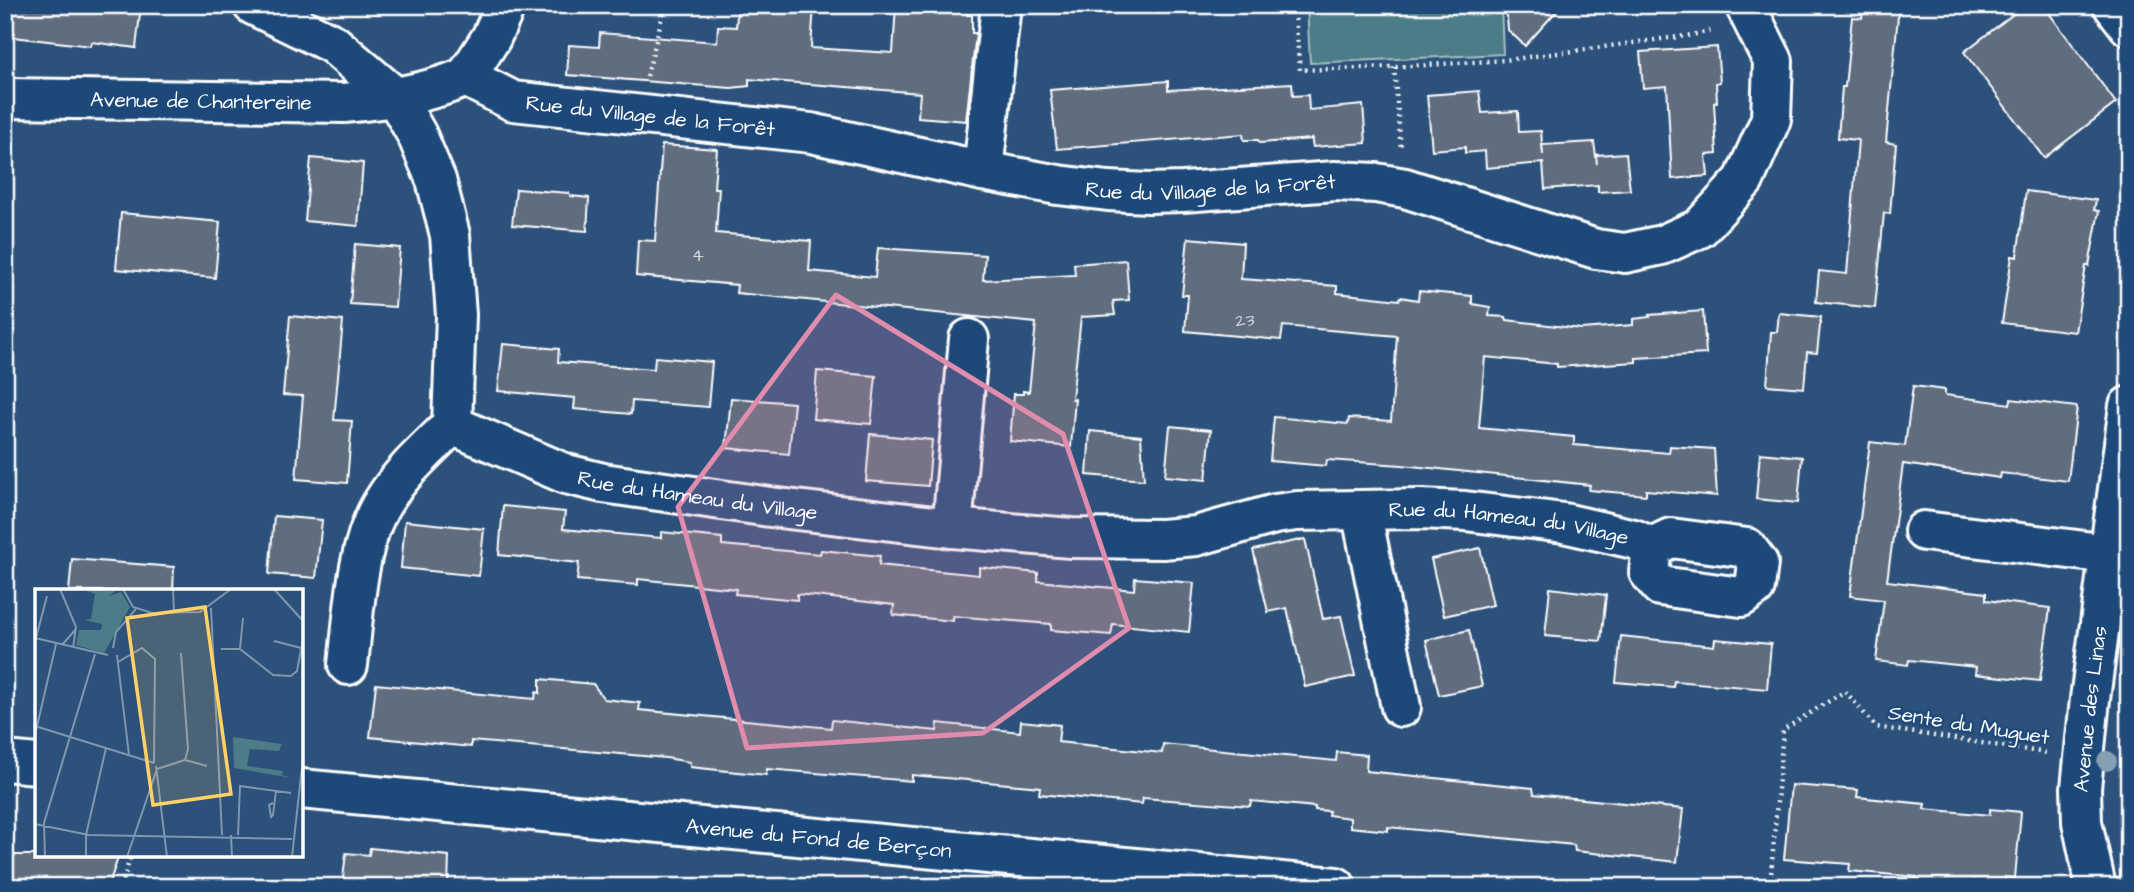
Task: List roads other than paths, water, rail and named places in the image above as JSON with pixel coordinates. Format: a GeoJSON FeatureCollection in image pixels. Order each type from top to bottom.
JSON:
{"type":"FeatureCollection","features":[{"type":"Feature","properties":{"kind":"street"},"geometry":{"type":"LineString","coordinates":[[253,5],[333,44],[396,98],[417,135],[436,180],[450,235],[456,315],[452,425],[404,473],[382,502],[369,529],[363,551],[348,665]]}},
{"type":"Feature","properties":{"kind":"street"},"geometry":{"type":"LineString","coordinates":[[466,77],[491,38],[506,5]]}},
{"type":"Feature","properties":{"kind":"street"},"geometry":{"type":"LineString","coordinates":[[983,171],[1001,5]]}},
{"type":"Feature","properties":{"kind":"street"},"geometry":{"type":"LineString","coordinates":[[2113,5],[2129,26]]}},
{"type":"Feature","properties":{"kind":"street","name":"Rue du Village de la Forêt"},"geometry":{"type":"LineString","coordinates":[[466,77],[513,101],[811,133],[1058,185],[1149,193],[1335,180],[1376,183],[1405,188],[1596,249],[1625,253],[1662,245],[1700,228],[1744,180],[1771,119],[1773,61],[1749,13]]}},
{"type":"Feature","properties":{"kind":"street","name":"Avenue de Chantereine"},"geometry":{"type":"LineString","coordinates":[[5,98],[344,103],[396,98],[442,87],[466,77]]}},
{"type":"Feature","properties":{"kind":"street"},"geometry":{"type":"LineString","coordinates":[[952,528],[969,339]]}},
{"type":"Feature","properties":{"kind":"street","name":"Avenue des Linas"},"geometry":{"type":"LineString","coordinates":[[2096,887],[2082,822],[2081,788],[2083,759],[2117,539],[2129,405]]}},
{"type":"Feature","properties":{"kind":"street","name":"Rue du Hameau du Village"},"geometry":{"type":"LineString","coordinates":[[452,425],[566,474],[603,483],[770,507],[952,528],[1071,538],[1162,539],[1196,536],[1275,514],[1297,511],[1420,509],[1465,511],[1564,523],[1634,539],[1652,547]]}},
{"type":"Feature","properties":{"kind":"street","name":"Rue du Hameau du Village"},"geometry":{"type":"LineString","coordinates":[[1361,510],[1401,707]]}},
{"type":"Feature","properties":{"kind":"street"},"geometry":{"type":"LineString","coordinates":[[1924,531],[2117,539]]}},
{"type":"Feature","properties":{"kind":"street"},"geometry":{"type":"LineString","coordinates":[[5,761],[35,764]]}},
{"type":"Feature","properties":{"kind":"street","name":"Avenue du Fond de Berçon"},"geometry":{"type":"LineString","coordinates":[[303,789],[1336,887]]}}]}
